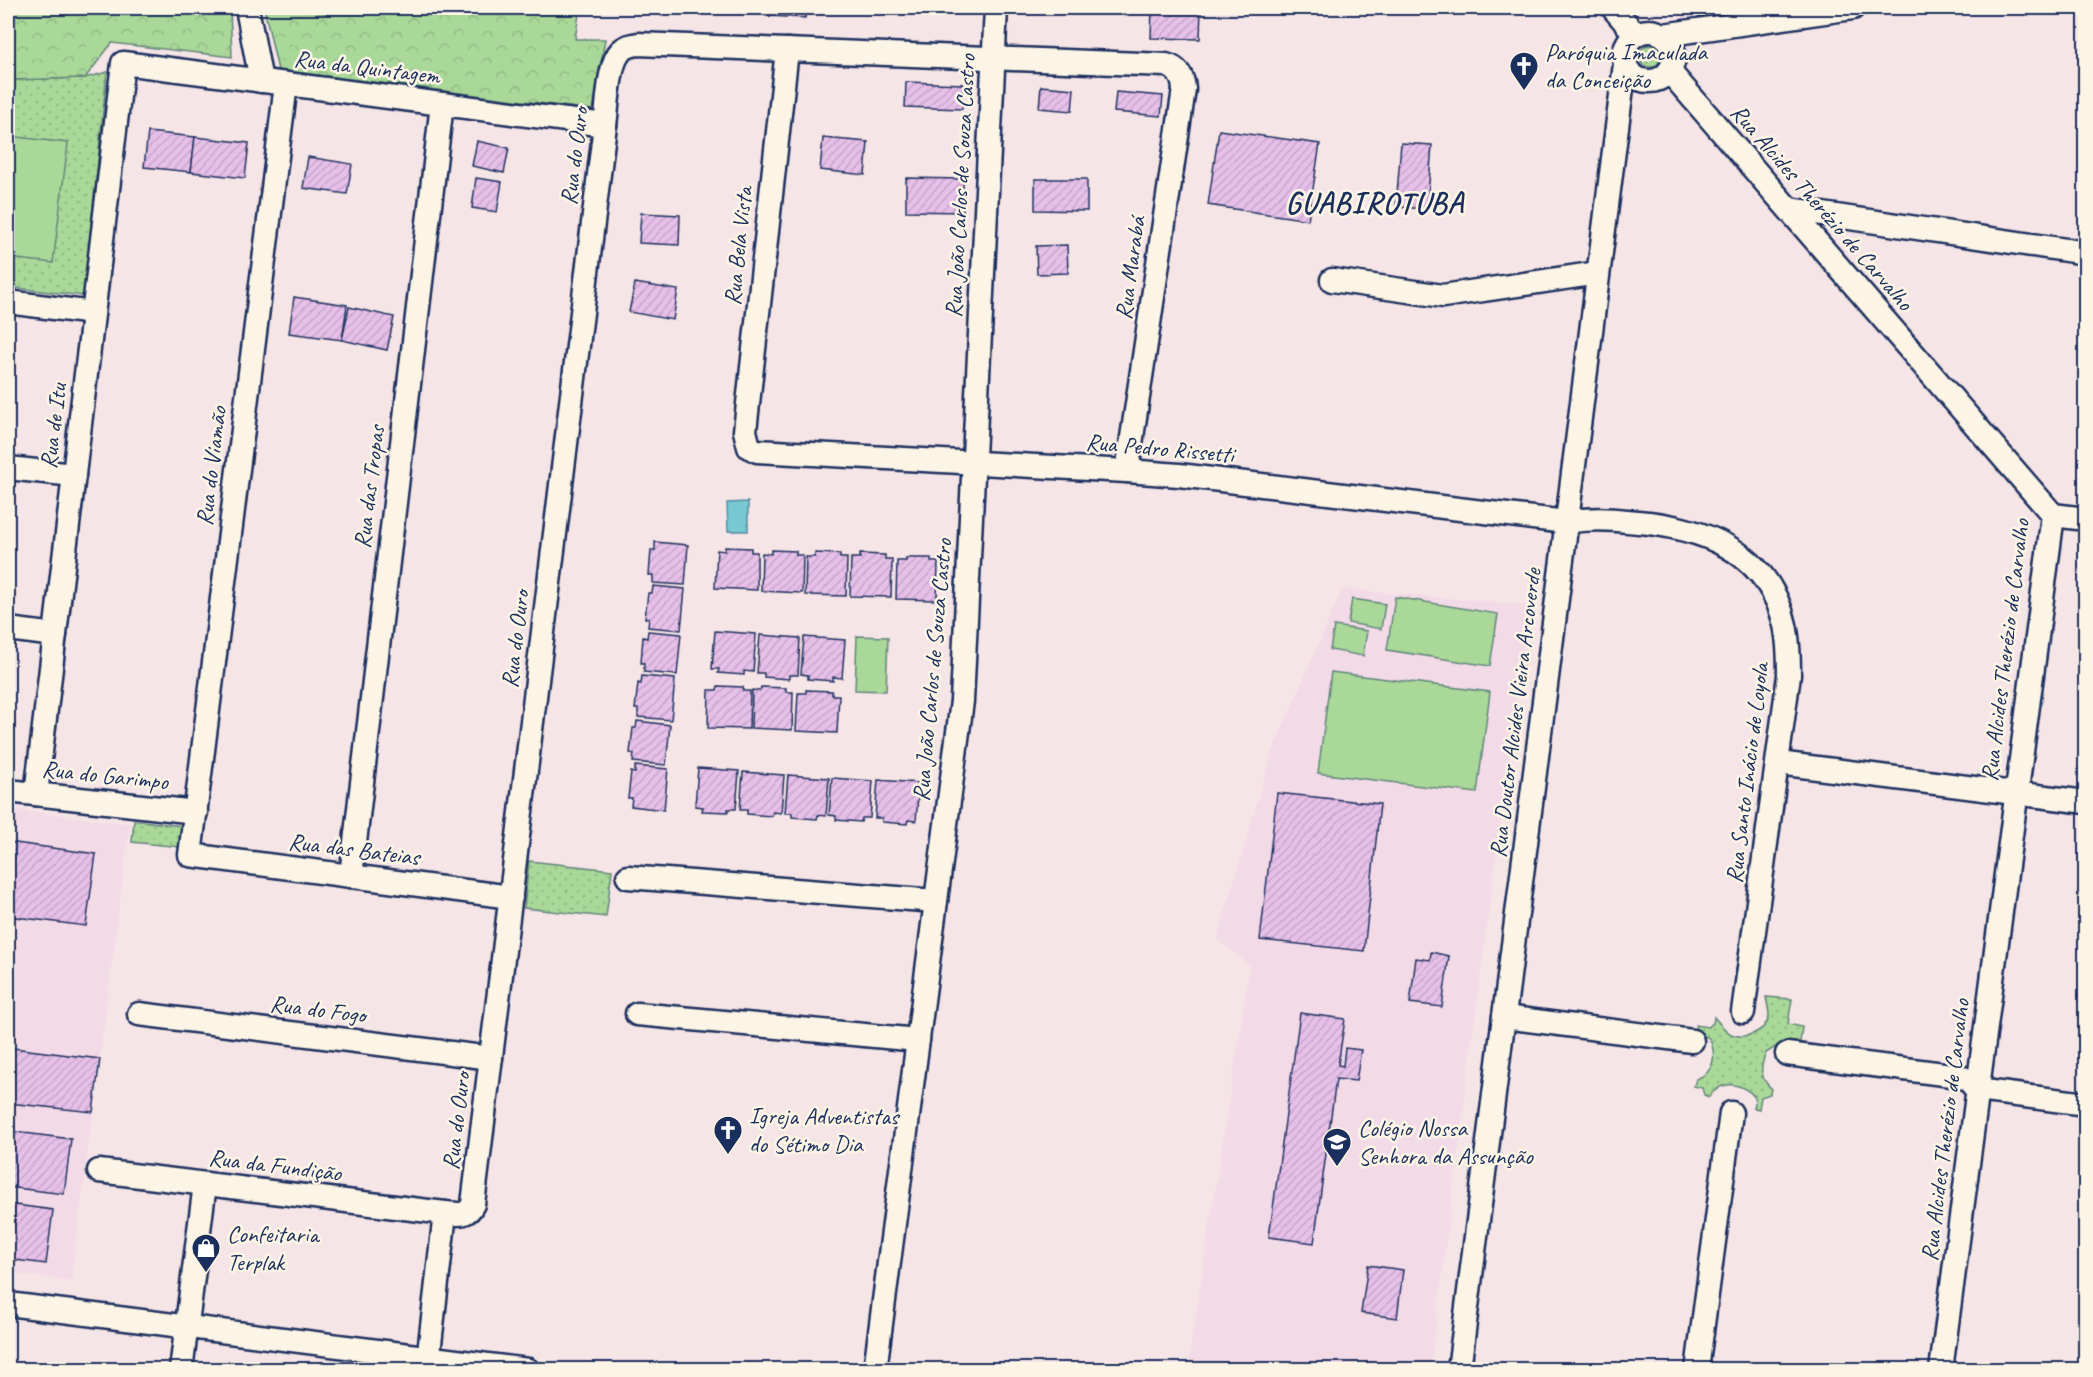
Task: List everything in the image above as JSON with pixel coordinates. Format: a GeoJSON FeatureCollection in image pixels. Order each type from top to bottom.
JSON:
{"type":"FeatureCollection","features":[{"type":"Feature","properties":{"kind":"street"},"geometry":{"type":"LineString","coordinates":[[247,8],[261,81]]}},
{"type":"Feature","properties":{"kind":"street","name":"Rua João Carlos de Souza Castro"},"geometry":{"type":"LineString","coordinates":[[875,1370],[962,701],[996,8]]}},
{"type":"Feature","properties":{"kind":"street"},"geometry":{"type":"LineString","coordinates":[[1613,8],[1636,35]]}},
{"type":"Feature","properties":{"kind":"street"},"geometry":{"type":"LineString","coordinates":[[1663,34],[1673,48],[1674,64],[1670,72],[1656,81],[1648,82],[1634,77],[1625,64],[1624,50],[1630,39],[1636,35],[1649,31],[1663,34],[1853,8]]}},
{"type":"Feature","properties":{"kind":"street","name":"Rua do Ouro"},"geometry":{"type":"LineString","coordinates":[[445,1213],[463,1214],[469,1211],[473,1204],[613,64],[621,50],[629,45],[638,44],[787,50]]}},
{"type":"Feature","properties":{"kind":"street"},"geometry":{"type":"LineString","coordinates":[[787,50],[993,58]]}},
{"type":"Feature","properties":{"kind":"street","name":"Rua Bela Vista"},"geometry":{"type":"LineString","coordinates":[[749,447],[745,431],[787,50]]}},
{"type":"Feature","properties":{"kind":"street","name":"Rua Marabá"},"geometry":{"type":"LineString","coordinates":[[993,58],[1166,65],[1173,67],[1183,80],[1184,89],[1127,471]]}},
{"type":"Feature","properties":{"kind":"street","name":"Rua da Quintagem"},"geometry":{"type":"LineString","coordinates":[[123,63],[605,124]]}},
{"type":"Feature","properties":{"kind":"street","name":"Rua de Itu"},"geometry":{"type":"LineString","coordinates":[[36,794],[123,63]]}},
{"type":"Feature","properties":{"kind":"street","name":"Rua Doutor Alcides Vieira Arcoverde"},"geometry":{"type":"LineString","coordinates":[[1459,1370],[1625,64]]}},
{"type":"Feature","properties":{"kind":"street","name":"Rua Alcides Therézio de Carvalho"},"geometry":{"type":"LineString","coordinates":[[1670,72],[2053,515],[1941,1370]]}},
{"type":"Feature","properties":{"kind":"street","name":"Rua do Viamão"},"geometry":{"type":"LineString","coordinates":[[190,855],[286,84]]}},
{"type":"Feature","properties":{"kind":"street","name":"Rua das Tropas"},"geometry":{"type":"LineString","coordinates":[[351,876],[442,104]]}},
{"type":"Feature","properties":{"kind":"street"},"geometry":{"type":"LineString","coordinates":[[1789,210],[2085,253]]}},
{"type":"Feature","properties":{"kind":"street"},"geometry":{"type":"LineString","coordinates":[[1332,280],[1443,296],[1598,273]]}},
{"type":"Feature","properties":{"kind":"street"},"geometry":{"type":"LineString","coordinates":[[8,302],[93,313]]}},
{"type":"Feature","properties":{"kind":"street","name":"Rua Pedro Rissetti"},"geometry":{"type":"LineString","coordinates":[[749,447],[763,453],[1127,471],[1257,484],[1566,522]]}},
{"type":"Feature","properties":{"kind":"street"},"geometry":{"type":"LineString","coordinates":[[8,468],[74,476]]}},
{"type":"Feature","properties":{"kind":"street"},"geometry":{"type":"LineString","coordinates":[[2053,515],[2085,519]]}},
{"type":"Feature","properties":{"kind":"street","name":"Rua Santo Inácio de Loyola"},"geometry":{"type":"LineString","coordinates":[[1566,522],[1600,518],[1674,526],[1699,532],[1720,541],[1739,554],[1757,571],[1779,605],[1789,650],[1789,675],[1743,1012]]}},
{"type":"Feature","properties":{"kind":"street"},"geometry":{"type":"LineString","coordinates":[[8,629],[55,635]]}},
{"type":"Feature","properties":{"kind":"street"},"geometry":{"type":"LineString","coordinates":[[1778,763],[2085,802]]}},
{"type":"Feature","properties":{"kind":"street","name":"Rua do Garimpo"},"geometry":{"type":"LineString","coordinates":[[8,791],[196,812]]}},
{"type":"Feature","properties":{"kind":"street","name":"Rua das Bateias"},"geometry":{"type":"LineString","coordinates":[[190,855],[511,897]]}},
{"type":"Feature","properties":{"kind":"street"},"geometry":{"type":"LineString","coordinates":[[628,877],[936,901]]}},
{"type":"Feature","properties":{"kind":"street","name":"Rua do Fogo"},"geometry":{"type":"LineString","coordinates":[[139,1014],[491,1058]]}},
{"type":"Feature","properties":{"kind":"street"},"geometry":{"type":"LineString","coordinates":[[637,1014],[918,1040]]}},
{"type":"Feature","properties":{"kind":"street"},"geometry":{"type":"LineString","coordinates":[[1504,1017],[1692,1041]]}},
{"type":"Feature","properties":{"kind":"street"},"geometry":{"type":"LineString","coordinates":[[1787,1054],[1959,1076],[1968,1080],[1977,1090],[2085,1104]]}},
{"type":"Feature","properties":{"kind":"street"},"geometry":{"type":"LineString","coordinates":[[1697,1370],[1731,1113]]}},
{"type":"Feature","properties":{"kind":"street","name":"Rua da Fundição"},"geometry":{"type":"LineString","coordinates":[[99,1171],[445,1213]]}},
{"type":"Feature","properties":{"kind":"street"},"geometry":{"type":"LineString","coordinates":[[181,1370],[205,1184]]}},
{"type":"Feature","properties":{"kind":"street"},"geometry":{"type":"LineString","coordinates":[[428,1363],[445,1213]]}},
{"type":"Feature","properties":{"kind":"street"},"geometry":{"type":"LineString","coordinates":[[8,1304],[187,1327],[428,1363],[528,1370]]}},
{"type":"Feature","properties":{"kind":"shaded area","name":"Colégio Nossa Senhora da Assunção"},"geometry":{"type":"Polygon","coordinates":[[[1342,589],[1528,605],[1430,1369],[1187,1370],[1250,966],[1217,939],[1271,755],[1342,589]]]}},
{"type":"Feature","properties":{"kind":"shaded area"},"geometry":{"type":"Polygon","coordinates":[[[8,809],[130,824],[71,1281],[8,1273],[8,809]]]}},
{"type":"Feature","properties":{"kind":"green space"},"geometry":{"type":"Polygon","coordinates":[[[8,8],[230,8],[232,57],[112,43],[85,78],[8,80],[8,8]]]}},
{"type":"Feature","properties":{"kind":"green space"},"geometry":{"type":"Polygon","coordinates":[[[264,8],[292,8],[331,14],[332,8],[580,8],[575,39],[605,39],[593,110],[278,70],[264,8]]]}},
{"type":"Feature","properties":{"kind":"green space"},"geometry":{"type":"Polygon","coordinates":[[[1646,45],[1654,45],[1661,52],[1661,60],[1654,67],[1646,67],[1639,60],[1639,52],[1646,45]]]}},
{"type":"Feature","properties":{"kind":"green space"},"geometry":{"type":"Polygon","coordinates":[[[107,72],[84,296],[8,287],[8,80],[85,78],[107,72]]]}},
{"type":"Feature","properties":{"kind":"green space"},"geometry":{"type":"Polygon","coordinates":[[[8,136],[68,143],[53,263],[8,258],[8,136]]]}},
{"type":"Feature","properties":{"kind":"green space"},"geometry":{"type":"Polygon","coordinates":[[[1395,597],[1498,614],[1490,666],[1387,650],[1395,597]]]}},
{"type":"Feature","properties":{"kind":"green space"},"geometry":{"type":"Polygon","coordinates":[[[1352,599],[1385,604],[1381,629],[1348,623],[1352,599]]]}},
{"type":"Feature","properties":{"kind":"green space"},"geometry":{"type":"Polygon","coordinates":[[[1334,626],[1367,631],[1363,656],[1330,650],[1334,626]]]}},
{"type":"Feature","properties":{"kind":"green space"},"geometry":{"type":"Polygon","coordinates":[[[857,636],[888,637],[886,691],[855,690],[857,636]]]}},
{"type":"Feature","properties":{"kind":"green space"},"geometry":{"type":"Polygon","coordinates":[[[1331,672],[1490,692],[1477,793],[1318,773],[1331,672]]]}},
{"type":"Feature","properties":{"kind":"green space"},"geometry":{"type":"Polygon","coordinates":[[[134,820],[182,826],[180,847],[132,842],[134,820]]]}},
{"type":"Feature","properties":{"kind":"green space"},"geometry":{"type":"Polygon","coordinates":[[[529,861],[612,870],[606,917],[524,908],[529,861]]]}},
{"type":"Feature","properties":{"kind":"green space"},"geometry":{"type":"Polygon","coordinates":[[[1766,997],[1792,999],[1788,1024],[1802,1027],[1800,1042],[1783,1042],[1766,1053],[1762,1072],[1764,1080],[1771,1088],[1770,1094],[1761,1097],[1759,1109],[1754,1108],[1753,1095],[1737,1086],[1722,1086],[1709,1097],[1704,1095],[1702,1088],[1694,1086],[1696,1079],[1711,1068],[1713,1050],[1709,1038],[1695,1032],[1696,1025],[1708,1027],[1713,1023],[1714,1017],[1731,1034],[1742,1036],[1754,1033],[1764,1026],[1769,1016],[1766,997]]]}},
{"type":"Feature","properties":{"kind":"water"},"geometry":{"type":"Polygon","coordinates":[[[748,502],[748,531],[728,531],[727,503],[748,502]]]}},
{"type":"Feature","properties":{"kind":"building"},"geometry":{"type":"Polygon","coordinates":[[[769,8],[806,8],[805,18],[768,16],[769,8]]]}},
{"type":"Feature","properties":{"kind":"building"},"geometry":{"type":"Polygon","coordinates":[[[1152,8],[1201,8],[1200,39],[1151,38],[1152,8]]]}},
{"type":"Feature","properties":{"kind":"building"},"geometry":{"type":"Polygon","coordinates":[[[906,82],[963,84],[962,109],[905,107],[906,82]]]}},
{"type":"Feature","properties":{"kind":"building"},"geometry":{"type":"Polygon","coordinates":[[[1041,86],[1074,89],[1072,111],[1039,108],[1041,86]]]}},
{"type":"Feature","properties":{"kind":"building"},"geometry":{"type":"Polygon","coordinates":[[[1116,92],[1163,96],[1161,116],[1114,112],[1116,92]]]}},
{"type":"Feature","properties":{"kind":"building"},"geometry":{"type":"Polygon","coordinates":[[[1219,130],[1320,144],[1308,220],[1208,205],[1219,130]]]}},
{"type":"Feature","properties":{"kind":"building"},"geometry":{"type":"Polygon","coordinates":[[[148,132],[195,137],[191,172],[144,167],[148,132]]]}},
{"type":"Feature","properties":{"kind":"building"},"geometry":{"type":"Polygon","coordinates":[[[195,137],[249,143],[245,178],[191,172],[195,137]]]}},
{"type":"Feature","properties":{"kind":"building"},"geometry":{"type":"Polygon","coordinates":[[[823,138],[868,142],[865,175],[820,170],[823,138]]]}},
{"type":"Feature","properties":{"kind":"building"},"geometry":{"type":"Polygon","coordinates":[[[477,141],[509,148],[504,173],[472,166],[477,141]]]}},
{"type":"Feature","properties":{"kind":"building"},"geometry":{"type":"Polygon","coordinates":[[[1401,143],[1432,145],[1427,209],[1396,207],[1401,143]]]}},
{"type":"Feature","properties":{"kind":"building"},"geometry":{"type":"Polygon","coordinates":[[[308,157],[352,164],[347,194],[303,188],[308,157]]]}},
{"type":"Feature","properties":{"kind":"building"},"geometry":{"type":"Polygon","coordinates":[[[476,178],[502,182],[497,212],[472,208],[476,178]]]}},
{"type":"Feature","properties":{"kind":"building"},"geometry":{"type":"Polygon","coordinates":[[[906,178],[963,179],[963,212],[906,211],[906,178]]]}},
{"type":"Feature","properties":{"kind":"building"},"geometry":{"type":"Polygon","coordinates":[[[1035,179],[1087,179],[1087,211],[1035,210],[1035,179]]]}},
{"type":"Feature","properties":{"kind":"building"},"geometry":{"type":"Polygon","coordinates":[[[641,213],[680,215],[679,245],[639,243],[641,213]]]}},
{"type":"Feature","properties":{"kind":"building"},"geometry":{"type":"Polygon","coordinates":[[[1067,245],[1068,273],[1037,274],[1036,246],[1067,245]]]}},
{"type":"Feature","properties":{"kind":"building"},"geometry":{"type":"Polygon","coordinates":[[[635,283],[678,290],[673,320],[629,312],[635,283]]]}},
{"type":"Feature","properties":{"kind":"building"},"geometry":{"type":"Polygon","coordinates":[[[294,297],[347,305],[342,340],[289,333],[294,297]]]}},
{"type":"Feature","properties":{"kind":"building"},"geometry":{"type":"Polygon","coordinates":[[[349,307],[394,317],[387,350],[342,340],[349,307]]]}},
{"type":"Feature","properties":{"kind":"building"},"geometry":{"type":"Polygon","coordinates":[[[655,542],[688,545],[685,585],[653,583],[653,575],[649,575],[651,550],[655,550],[655,542]]]}},
{"type":"Feature","properties":{"kind":"building"},"geometry":{"type":"Polygon","coordinates":[[[725,547],[751,548],[751,552],[757,552],[757,590],[715,588],[717,550],[725,551],[725,547]]]}},
{"type":"Feature","properties":{"kind":"building"},"geometry":{"type":"Polygon","coordinates":[[[771,550],[796,551],[796,555],[803,555],[802,593],[761,591],[762,553],[771,554],[771,550]]]}},
{"type":"Feature","properties":{"kind":"building"},"geometry":{"type":"Polygon","coordinates":[[[815,553],[840,554],[840,558],[847,558],[846,596],[805,595],[806,557],[815,557],[815,553]]]}},
{"type":"Feature","properties":{"kind":"building"},"geometry":{"type":"Polygon","coordinates":[[[860,554],[885,555],[885,559],[892,559],[891,597],[850,596],[851,558],[860,558],[860,554]]]}},
{"type":"Feature","properties":{"kind":"building"},"geometry":{"type":"Polygon","coordinates":[[[906,558],[931,558],[931,562],[938,562],[937,600],[896,599],[897,561],[906,561],[906,558]]]}},
{"type":"Feature","properties":{"kind":"building"},"geometry":{"type":"Polygon","coordinates":[[[653,586],[685,589],[681,630],[648,627],[649,618],[645,618],[648,593],[652,593],[653,586]]]}},
{"type":"Feature","properties":{"kind":"building"},"geometry":{"type":"Polygon","coordinates":[[[648,631],[681,634],[677,675],[644,672],[644,663],[641,663],[643,637],[647,638],[648,631]]]}},
{"type":"Feature","properties":{"kind":"building"},"geometry":{"type":"Polygon","coordinates":[[[715,631],[756,634],[753,672],[744,671],[744,675],[718,673],[719,669],[712,669],[715,631]]]}},
{"type":"Feature","properties":{"kind":"building"},"geometry":{"type":"Polygon","coordinates":[[[760,635],[800,638],[798,675],[789,675],[789,679],[764,677],[764,673],[757,673],[760,635]]]}},
{"type":"Feature","properties":{"kind":"building"},"geometry":{"type":"Polygon","coordinates":[[[804,637],[845,640],[842,678],[833,677],[833,681],[808,679],[808,675],[801,674],[804,637]]]}},
{"type":"Feature","properties":{"kind":"building"},"geometry":{"type":"Polygon","coordinates":[[[642,676],[675,679],[671,720],[638,717],[638,709],[635,709],[638,683],[641,684],[642,676]]]}},
{"type":"Feature","properties":{"kind":"building"},"geometry":{"type":"Polygon","coordinates":[[[718,686],[743,687],[743,691],[750,691],[749,729],[708,728],[709,690],[717,690],[718,686]]]}},
{"type":"Feature","properties":{"kind":"building"},"geometry":{"type":"Polygon","coordinates":[[[761,687],[786,688],[786,692],[793,692],[792,730],[751,728],[752,690],[760,691],[761,687]]]}},
{"type":"Feature","properties":{"kind":"building"},"geometry":{"type":"Polygon","coordinates":[[[806,690],[832,691],[832,695],[839,695],[837,733],[796,731],[798,693],[806,693],[806,690]]]}},
{"type":"Feature","properties":{"kind":"building"},"geometry":{"type":"Polygon","coordinates":[[[637,721],[670,725],[666,765],[633,762],[634,754],[630,753],[633,728],[636,728],[637,721]]]}},
{"type":"Feature","properties":{"kind":"building"},"geometry":{"type":"Polygon","coordinates":[[[635,766],[668,769],[664,810],[631,806],[632,798],[628,798],[631,772],[635,773],[635,766]]]}},
{"type":"Feature","properties":{"kind":"building"},"geometry":{"type":"Polygon","coordinates":[[[698,768],[739,771],[736,809],[728,809],[728,812],[702,811],[703,807],[695,806],[698,768]]]}},
{"type":"Feature","properties":{"kind":"building"},"geometry":{"type":"Polygon","coordinates":[[[743,772],[784,775],[781,813],[773,812],[772,816],[747,814],[747,810],[740,810],[743,772]]]}},
{"type":"Feature","properties":{"kind":"building"},"geometry":{"type":"Polygon","coordinates":[[[788,775],[829,778],[826,816],[818,815],[817,819],[792,817],[792,813],[785,813],[788,775]]]}},
{"type":"Feature","properties":{"kind":"building"},"geometry":{"type":"Polygon","coordinates":[[[832,778],[873,781],[870,818],[862,818],[861,822],[836,820],[836,816],[829,815],[832,778]]]}},
{"type":"Feature","properties":{"kind":"building"},"geometry":{"type":"Polygon","coordinates":[[[878,780],[919,783],[916,821],[908,820],[907,824],[882,822],[882,818],[875,818],[878,780]]]}},
{"type":"Feature","properties":{"kind":"building"},"geometry":{"type":"Polygon","coordinates":[[[1277,793],[1380,804],[1364,951],[1260,940],[1277,793]]]}},
{"type":"Feature","properties":{"kind":"building"},"geometry":{"type":"Polygon","coordinates":[[[8,842],[96,854],[86,926],[8,916],[8,842]]]}},
{"type":"Feature","properties":{"kind":"building"},"geometry":{"type":"Polygon","coordinates":[[[1431,952],[1449,956],[1442,1007],[1410,1003],[1416,958],[1430,960],[1431,952]]]}},
{"type":"Feature","properties":{"kind":"building"},"geometry":{"type":"Polygon","coordinates":[[[1300,1013],[1345,1019],[1338,1065],[1343,1066],[1345,1048],[1361,1050],[1356,1081],[1336,1079],[1314,1243],[1269,1237],[1300,1013]]]}},
{"type":"Feature","properties":{"kind":"building"},"geometry":{"type":"Polygon","coordinates":[[[13,1048],[100,1059],[93,1112],[8,1103],[13,1048]]]}},
{"type":"Feature","properties":{"kind":"building"},"geometry":{"type":"Polygon","coordinates":[[[8,1131],[71,1139],[64,1194],[8,1187],[8,1131]]]}},
{"type":"Feature","properties":{"kind":"building"},"geometry":{"type":"Polygon","coordinates":[[[8,1204],[53,1210],[46,1264],[8,1259],[8,1204]]]}},
{"type":"Feature","properties":{"kind":"building"},"geometry":{"type":"Polygon","coordinates":[[[1368,1265],[1403,1270],[1397,1318],[1361,1313],[1368,1265]]]}},
{"type":"Feature","properties":{"kind":"place","name":"Paróquia Imaculada da Conceição"},"geometry":{"type":"Point","coordinates":[1524,92]}},
{"type":"Feature","properties":{"kind":"place","name":"Igreja Adventistas do Sétimo Dia"},"geometry":{"type":"Point","coordinates":[728,1156]}},
{"type":"Feature","properties":{"kind":"place","name":"Colégio Nossa Senhora da Assunção"},"geometry":{"type":"Point","coordinates":[1337,1168]}},
{"type":"Feature","properties":{"kind":"place","name":"Confeitaria Terplak"},"geometry":{"type":"Point","coordinates":[206,1274]}},
{"type":"Feature","properties":{"kind":"district","name":"GUABIROTUBA"},"geometry":{"type":"Point","coordinates":[1375,203]}}]}
